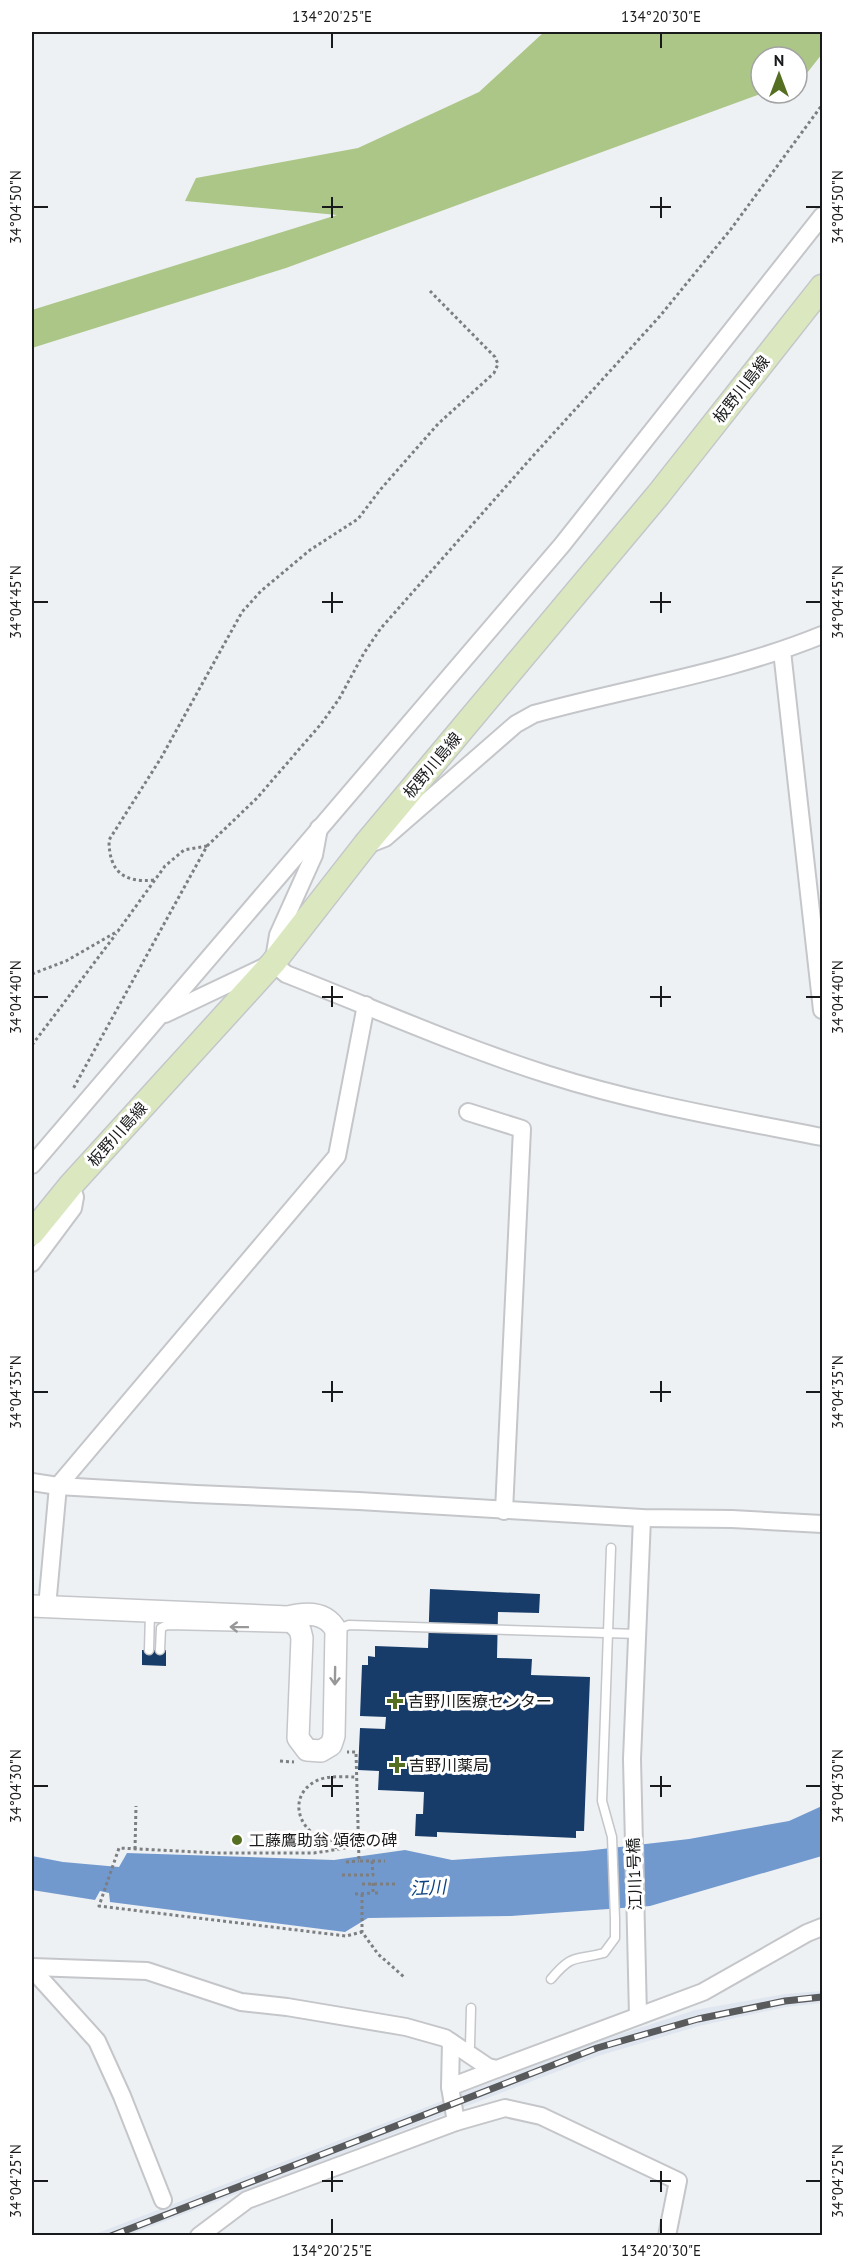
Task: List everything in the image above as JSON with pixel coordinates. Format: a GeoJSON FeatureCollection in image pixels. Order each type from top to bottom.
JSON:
{"type":"FeatureCollection","features":[{"type":"Feature","properties":{"kind":"main road","name":"板野川島線"},"geometry":{"type":"LineString","coordinates":[[32,1233],[71,1185],[273,963],[365,845],[814,309],[822,287]]}},
{"type":"Feature","properties":{"kind":"street"},"geometry":{"type":"LineString","coordinates":[[32,1165],[562,544],[822,216]]}},
{"type":"Feature","properties":{"kind":"street"},"geometry":{"type":"LineString","coordinates":[[365,845],[385,838],[516,724],[534,714],[710,672],[782,651],[822,635]]}},
{"type":"Feature","properties":{"kind":"street"},"geometry":{"type":"LineString","coordinates":[[782,651],[822,1010]]}},
{"type":"Feature","properties":{"kind":"street"},"geometry":{"type":"LineString","coordinates":[[273,963],[278,934],[314,855],[319,827]]}},
{"type":"Feature","properties":{"kind":"street"},"geometry":{"type":"LineString","coordinates":[[273,963],[286,974],[501,1059],[602,1091],[666,1107],[822,1137]]}},
{"type":"Feature","properties":{"kind":"street"},"geometry":{"type":"LineString","coordinates":[[160,1016],[273,963]]}},
{"type":"Feature","properties":{"kind":"street"},"geometry":{"type":"LineString","coordinates":[[293,1623],[39,1606],[58,1486],[337,1156],[366,1005]]}},
{"type":"Feature","properties":{"kind":"street"},"geometry":{"type":"LineString","coordinates":[[468,1112],[522,1129],[504,1511]]}},
{"type":"Feature","properties":{"kind":"street"},"geometry":{"type":"LineString","coordinates":[[32,1263],[74,1208],[75,1197],[71,1185]]}},
{"type":"Feature","properties":{"kind":"street"},"geometry":{"type":"LineString","coordinates":[[32,1482],[58,1486],[359,1501],[504,1511],[822,1524]]}},
{"type":"Feature","properties":{"kind":"street","name":"江川1号橋"},"geometry":{"type":"LineString","coordinates":[[638,2016],[632,1759],[642,1518]]}},
{"type":"Feature","properties":{"kind":"street"},"geometry":{"type":"LineString","coordinates":[[299,1614],[322,1616],[331,1621],[336,1630],[334,1736],[327,1749],[317,1752],[307,1750],[298,1738],[302,1638],[293,1623],[299,1614]]}},
{"type":"Feature","properties":{"kind":"street"},"geometry":{"type":"LineString","coordinates":[[450,2087],[703,1992],[807,1933],[822,1927]]}},
{"type":"Feature","properties":{"kind":"street"},"geometry":{"type":"LineString","coordinates":[[32,1968],[147,1971],[241,2002],[287,2007],[406,2027],[445,2038],[488,2067],[497,2069]]}},
{"type":"Feature","properties":{"kind":"street"},"geometry":{"type":"LineString","coordinates":[[32,1968],[97,2041],[122,2096],[163,2200]]}},
{"type":"Feature","properties":{"kind":"street"},"geometry":{"type":"LineString","coordinates":[[451,2042],[450,2087],[456,2122]]}},
{"type":"Feature","properties":{"kind":"street"},"geometry":{"type":"LineString","coordinates":[[199,2235],[247,2200],[456,2122],[505,2108],[541,2116],[678,2181],[667,2235]]}},
{"type":"Feature","properties":{"kind":"lane"},"geometry":{"type":"LineString","coordinates":[[550,1979],[565,1962],[577,1957],[604,1953],[615,1938],[612,1837],[602,1801],[611,1548]]}},
{"type":"Feature","properties":{"kind":"lane"},"geometry":{"type":"LineString","coordinates":[[149,1650],[150,1612]]}},
{"type":"Feature","properties":{"kind":"lane"},"geometry":{"type":"LineString","coordinates":[[160,1650],[161,1628],[167,1625],[293,1623]]}},
{"type":"Feature","properties":{"kind":"lane"},"geometry":{"type":"LineString","coordinates":[[336,1630],[350,1625],[638,1634]]}},
{"type":"Feature","properties":{"kind":"lane"},"geometry":{"type":"LineString","coordinates":[[468,2054],[471,2008]]}},
{"type":"Feature","properties":{"kind":"path"},"geometry":{"type":"LineString","coordinates":[[70,1120],[62,1109],[207,846],[257,798],[321,724],[339,699],[364,653],[381,628],[660,316],[731,229],[822,105]]}},
{"type":"Feature","properties":{"kind":"path"},"geometry":{"type":"LineString","coordinates":[[154,880],[140,881],[120,873],[109,854],[109,840],[161,758],[242,612],[261,591],[310,550],[357,519],[438,424],[494,373],[498,364],[495,357],[430,291]]}},
{"type":"Feature","properties":{"kind":"path"},"geometry":{"type":"LineString","coordinates":[[32,1045],[165,866],[184,850],[207,846]]}},
{"type":"Feature","properties":{"kind":"path"},"geometry":{"type":"LineString","coordinates":[[32,974],[66,961],[118,931]]}},
{"type":"Feature","properties":{"kind":"path"},"geometry":{"type":"LineString","coordinates":[[343,1751],[356,1752],[359,1861]]}},
{"type":"Feature","properties":{"kind":"path"},"geometry":{"type":"LineString","coordinates":[[336,1849],[336,1841],[322,1840],[308,1830],[302,1822],[300,1804],[304,1791],[317,1780],[328,1777],[357,1777]]}},
{"type":"Feature","properties":{"kind":"path"},"geometry":{"type":"LineString","coordinates":[[135,1849],[136,1806]]}},
{"type":"Feature","properties":{"kind":"path"},"geometry":{"type":"LineString","coordinates":[[358,1846],[314,1853],[217,1853],[119,1848],[99,1906],[346,1936],[363,1932]]}},
{"type":"Feature","properties":{"kind":"path"},"geometry":{"type":"LineString","coordinates":[[368,1883],[372,1861]]}},
{"type":"Feature","properties":{"kind":"path"},"geometry":{"type":"LineString","coordinates":[[346,1862],[386,1861]]}},
{"type":"Feature","properties":{"kind":"path"},"geometry":{"type":"LineString","coordinates":[[342,1875],[378,1874]]}},
{"type":"Feature","properties":{"kind":"path"},"geometry":{"type":"LineString","coordinates":[[373,1883],[373,1893]]}},
{"type":"Feature","properties":{"kind":"path"},"geometry":{"type":"LineString","coordinates":[[362,1884],[396,1884]]}},
{"type":"Feature","properties":{"kind":"path"},"geometry":{"type":"LineString","coordinates":[[355,1894],[379,1893]]}},
{"type":"Feature","properties":{"kind":"path"},"geometry":{"type":"LineString","coordinates":[[362,1894],[363,1932],[378,1954],[404,1977]]}},
{"type":"Feature","properties":{"kind":"shaded area"},"geometry":{"type":"Polygon","coordinates":[[[822,1991],[822,2003],[786,2007],[699,2026],[598,2056],[129,2235],[90,2236],[596,2042],[695,2010],[785,1994],[822,1991]]]}},
{"type":"Feature","properties":{"kind":"green space"},"geometry":{"type":"Polygon","coordinates":[[[544,32],[822,32],[822,54],[809,70],[809,45],[749,45],[749,98],[286,268],[32,348],[32,310],[337,215],[185,201],[196,178],[358,148],[479,92],[544,32]]]}},
{"type":"Feature","properties":{"kind":"water","name":"江川"},"geometry":{"type":"Polygon","coordinates":[[[822,1806],[822,1856],[650,1906],[511,1916],[368,1918],[345,1932],[110,1902],[109,1893],[100,1891],[95,1900],[32,1890],[32,1856],[63,1862],[119,1867],[127,1853],[334,1860],[405,1850],[452,1860],[585,1851],[689,1839],[789,1821],[822,1806]]]}},
{"type":"Feature","properties":{"kind":"building"},"geometry":{"type":"Polygon","coordinates":[[[430,1589],[540,1594],[539,1613],[498,1612],[497,1658],[532,1659],[531,1675],[590,1677],[584,1831],[576,1831],[576,1838],[437,1832],[437,1837],[415,1836],[416,1814],[423,1814],[424,1792],[378,1790],[379,1771],[358,1770],[360,1728],[385,1729],[386,1717],[360,1716],[362,1665],[368,1665],[368,1656],[375,1657],[375,1646],[428,1648],[430,1589]]]}},
{"type":"Feature","properties":{"kind":"building"},"geometry":{"type":"Polygon","coordinates":[[[142,1650],[166,1650],[166,1666],[142,1665],[142,1650]]]}},
{"type":"Feature","properties":{"kind":"railway"},"geometry":{"type":"LineString","coordinates":[[111,2236],[597,2048],[698,2019],[785,2001],[822,1997]]}},
{"type":"Feature","properties":{"kind":"place","name":"吉野川医療センター"},"geometry":{"type":"Point","coordinates":[395,1701]}},
{"type":"Feature","properties":{"kind":"place","name":"吉野川薬局"},"geometry":{"type":"Point","coordinates":[397,1765]}},
{"type":"Feature","properties":{"kind":"place","name":"工藤鷹助翁 頌徳の碑"},"geometry":{"type":"Point","coordinates":[237,1840]}}]}
